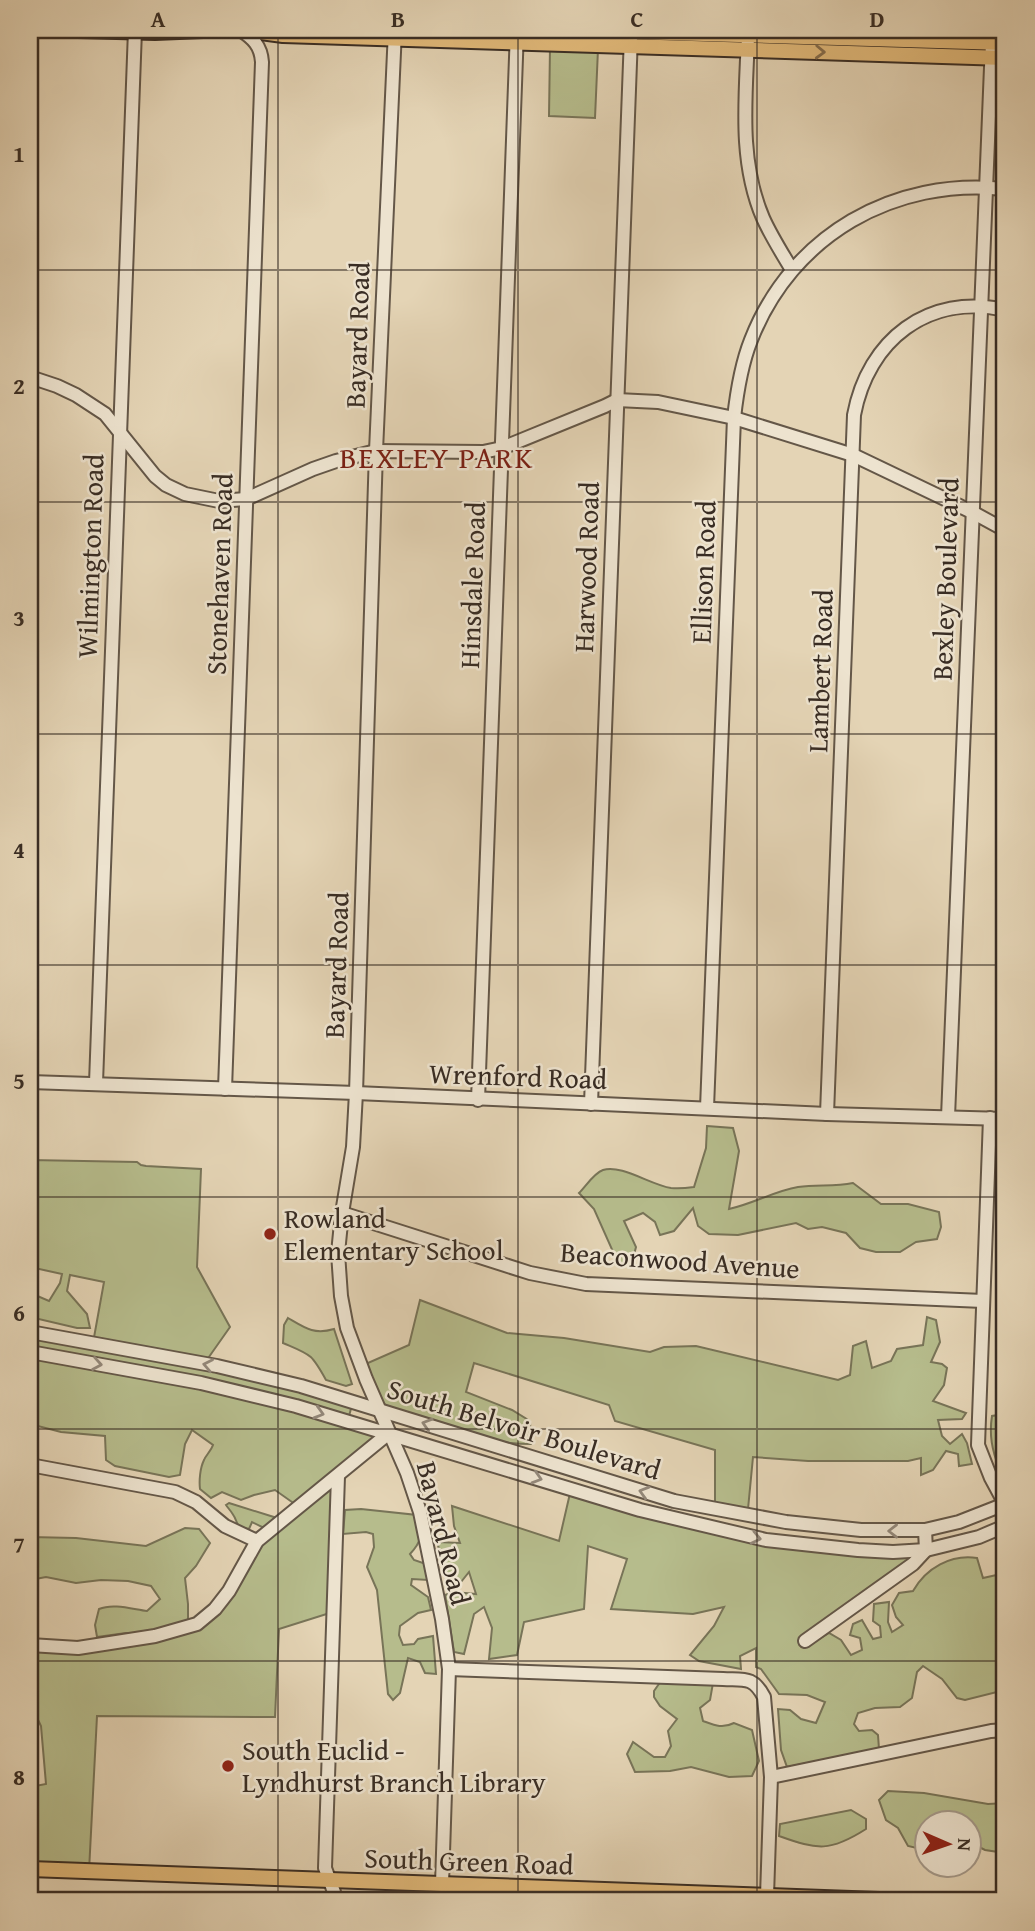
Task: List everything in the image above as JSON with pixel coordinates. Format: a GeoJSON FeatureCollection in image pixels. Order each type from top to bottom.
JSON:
{"type":"FeatureCollection","features":[{"type":"Feature","properties":{"kind":"main road"},"geometry":{"type":"LineString","coordinates":[[78,30],[203,30]]}},
{"type":"Feature","properties":{"kind":"main road"},"geometry":{"type":"LineString","coordinates":[[246,30],[283,35],[517,36],[998,50]]}},
{"type":"Feature","properties":{"kind":"main road"},"geometry":{"type":"LineString","coordinates":[[567,30],[631,39]]}},
{"type":"Feature","properties":{"kind":"main road","name":"South Green Road"},"geometry":{"type":"LineString","coordinates":[[30,1869],[907,1901]]}},
{"type":"Feature","properties":{"kind":"street","name":"Wilmington Road"},"geometry":{"type":"LineString","coordinates":[[96,1083],[135,30]]}},
{"type":"Feature","properties":{"kind":"street"},"geometry":{"type":"LineString","coordinates":[[240,30],[255,41],[262,62]]}},
{"type":"Feature","properties":{"kind":"street","name":"Bayard Road"},"geometry":{"type":"LineString","coordinates":[[395,34],[376,451],[356,1093],[353,1147],[338,1253],[341,1296],[347,1328],[407,1473],[420,1513],[442,1619],[449,1669],[442,1884]]}},
{"type":"Feature","properties":{"kind":"street"},"geometry":{"type":"LineString","coordinates":[[262,62],[271,42],[283,35]]}},
{"type":"Feature","properties":{"kind":"street","name":"Hinsdale Road"},"geometry":{"type":"LineString","coordinates":[[478,1100],[517,36]]}},
{"type":"Feature","properties":{"kind":"street","name":"Harwood Road"},"geometry":{"type":"LineString","coordinates":[[592,1104],[631,39]]}},
{"type":"Feature","properties":{"kind":"street"},"geometry":{"type":"LineString","coordinates":[[748,43],[745,131],[752,185],[763,217],[792,270]]}},
{"type":"Feature","properties":{"kind":"street","name":"Bexley Boulevard"},"geometry":{"type":"LineString","coordinates":[[948,1117],[985,187],[998,50]]}},
{"type":"Feature","properties":{"kind":"street","name":"Stonehaven Road"},"geometry":{"type":"LineString","coordinates":[[225,1088],[262,62]]}},
{"type":"Feature","properties":{"kind":"street","name":"Ellison Road"},"geometry":{"type":"LineString","coordinates":[[706,1108],[734,418],[738,384],[751,340],[769,303],[792,270],[842,226],[867,211],[919,193],[948,188],[1005,189]]}},
{"type":"Feature","properties":{"kind":"street","name":"Lambert Road"},"geometry":{"type":"LineString","coordinates":[[827,1114],[854,415],[857,400],[867,372],[878,354],[899,333],[925,318],[950,309],[982,306],[1005,310]]}},
{"type":"Feature","properties":{"kind":"street"},"geometry":{"type":"LineString","coordinates":[[30,377],[76,395],[105,414],[155,476],[185,494],[204,499],[246,499],[337,461],[376,451],[483,452],[502,448],[617,400],[658,402],[734,418],[853,456],[1005,530]]}},
{"type":"Feature","properties":{"kind":"street","name":"Wrenford Road"},"geometry":{"type":"LineString","coordinates":[[30,1082],[1005,1119]]}},
{"type":"Feature","properties":{"kind":"street"},"geometry":{"type":"LineString","coordinates":[[990,1118],[978,1445],[1005,1504]]}},
{"type":"Feature","properties":{"kind":"street","name":"Beaconwood Avenue"},"geometry":{"type":"LineString","coordinates":[[342,1213],[530,1273],[586,1284],[983,1301]]}},
{"type":"Feature","properties":{"kind":"street","name":"South Belvoir Boulevard"},"geometry":{"type":"LineString","coordinates":[[30,1332],[301,1385],[674,1501],[786,1522],[861,1530],[925,1530],[959,1522],[1005,1504]]}},
{"type":"Feature","properties":{"kind":"street","name":"South Belvoir Boulevard"},"geometry":{"type":"LineString","coordinates":[[30,1352],[201,1383],[296,1406],[640,1510],[754,1538],[893,1552],[926,1550],[979,1537],[1005,1526]]}},
{"type":"Feature","properties":{"kind":"street"},"geometry":{"type":"LineString","coordinates":[[30,1644],[78,1648],[155,1636],[197,1624],[215,1609],[229,1591],[257,1541],[389,1433]]}},
{"type":"Feature","properties":{"kind":"street"},"geometry":{"type":"LineString","coordinates":[[30,1465],[175,1492],[196,1502],[225,1526],[257,1541]]}},
{"type":"Feature","properties":{"kind":"street"},"geometry":{"type":"LineString","coordinates":[[334,1901],[331,1880],[325,1868],[338,1476]]}},
{"type":"Feature","properties":{"kind":"street"},"geometry":{"type":"LineString","coordinates":[[805,1642],[904,1571],[926,1550],[925,1530]]}},
{"type":"Feature","properties":{"kind":"street"},"geometry":{"type":"LineString","coordinates":[[449,1669],[750,1681],[758,1685],[764,1697],[771,1777],[766,1896]]}},
{"type":"Feature","properties":{"kind":"street"},"geometry":{"type":"LineString","coordinates":[[771,1777],[1005,1730]]}},
{"type":"Feature","properties":{"kind":"green space"},"geometry":{"type":"Polygon","coordinates":[[[567,30],[1005,30],[1005,43],[567,30]]]}},
{"type":"Feature","properties":{"kind":"green space"},"geometry":{"type":"Polygon","coordinates":[[[550,48],[598,49],[595,118],[549,116],[550,48]]]}},
{"type":"Feature","properties":{"kind":"green space"},"geometry":{"type":"Polygon","coordinates":[[[707,1126],[733,1128],[739,1151],[729,1209],[798,1187],[853,1183],[881,1204],[908,1204],[939,1212],[941,1227],[937,1239],[916,1242],[900,1252],[876,1252],[860,1248],[846,1233],[822,1227],[808,1229],[796,1223],[738,1235],[709,1234],[698,1226],[693,1208],[674,1231],[660,1235],[655,1222],[643,1213],[624,1221],[636,1247],[631,1266],[618,1263],[594,1209],[579,1193],[596,1174],[610,1169],[627,1172],[671,1188],[694,1187],[706,1148],[707,1126]]]}},
{"type":"Feature","properties":{"kind":"green space"},"geometry":{"type":"Polygon","coordinates":[[[30,1160],[137,1162],[146,1166],[201,1169],[197,1267],[230,1327],[204,1364],[93,1343],[104,1282],[70,1275],[67,1291],[87,1314],[90,1328],[77,1328],[30,1317],[30,1269],[36,1275],[32,1285],[35,1295],[49,1301],[60,1283],[62,1274],[30,1267],[30,1160]]]}},
{"type":"Feature","properties":{"kind":"green space"},"geometry":{"type":"Polygon","coordinates":[[[420,1300],[507,1333],[564,1338],[650,1352],[664,1347],[696,1346],[838,1380],[850,1375],[853,1346],[866,1341],[872,1368],[891,1361],[897,1349],[923,1345],[927,1317],[936,1320],[940,1342],[931,1362],[947,1368],[944,1385],[933,1401],[966,1413],[962,1419],[938,1420],[942,1436],[950,1444],[962,1434],[972,1464],[959,1466],[958,1454],[946,1451],[933,1470],[921,1475],[921,1458],[908,1461],[808,1461],[753,1457],[748,1509],[715,1503],[715,1450],[615,1421],[609,1405],[474,1363],[466,1392],[512,1410],[530,1421],[531,1444],[492,1441],[436,1427],[380,1410],[361,1366],[409,1345],[420,1300]]]}},
{"type":"Feature","properties":{"kind":"green space"},"geometry":{"type":"Polygon","coordinates":[[[288,1318],[315,1331],[334,1329],[352,1384],[346,1386],[326,1380],[309,1356],[283,1343],[284,1325],[288,1318]]]}},
{"type":"Feature","properties":{"kind":"green space"},"geometry":{"type":"Polygon","coordinates":[[[30,1337],[219,1371],[352,1405],[349,1416],[30,1348],[30,1337]]]}},
{"type":"Feature","properties":{"kind":"green space"},"geometry":{"type":"Polygon","coordinates":[[[30,1352],[158,1375],[389,1433],[338,1476],[333,1612],[279,1629],[275,1717],[97,1716],[89,1871],[30,1869],[30,1787],[46,1784],[41,1726],[30,1703],[30,1645],[78,1648],[155,1636],[215,1610],[257,1541],[299,1507],[275,1490],[241,1500],[222,1492],[211,1498],[200,1489],[200,1478],[203,1463],[213,1445],[192,1430],[185,1444],[180,1475],[169,1477],[115,1466],[106,1460],[105,1436],[61,1432],[30,1424],[30,1352]]]}},
{"type":"Feature","properties":{"kind":"green space"},"geometry":{"type":"Polygon","coordinates":[[[1005,1414],[1005,1452],[999,1468],[992,1442],[991,1423],[992,1416],[1005,1414]]]}},
{"type":"Feature","properties":{"kind":"green space"},"geometry":{"type":"Polygon","coordinates":[[[571,1489],[766,1540],[926,1550],[806,1642],[814,1642],[829,1633],[841,1640],[851,1655],[862,1650],[860,1638],[850,1635],[853,1624],[862,1620],[873,1639],[881,1637],[880,1626],[873,1621],[874,1604],[889,1602],[888,1622],[892,1632],[903,1625],[896,1617],[892,1605],[899,1593],[913,1591],[932,1569],[958,1558],[977,1558],[983,1578],[1001,1574],[1000,1554],[1005,1556],[1005,1649],[998,1660],[1005,1668],[1005,1690],[965,1700],[957,1698],[942,1679],[923,1666],[917,1672],[912,1698],[900,1707],[875,1708],[858,1713],[854,1724],[859,1731],[872,1730],[878,1735],[879,1749],[787,1767],[781,1750],[778,1709],[790,1710],[801,1719],[816,1723],[825,1702],[807,1695],[779,1694],[761,1669],[756,1667],[756,1648],[740,1656],[741,1669],[699,1661],[690,1655],[714,1626],[724,1607],[693,1614],[611,1609],[627,1559],[588,1546],[584,1609],[524,1622],[517,1655],[489,1659],[492,1628],[484,1607],[474,1614],[464,1654],[454,1652],[445,1595],[454,1592],[476,1594],[469,1572],[461,1582],[450,1586],[437,1542],[460,1543],[454,1526],[452,1506],[559,1541],[571,1489]]]}},
{"type":"Feature","properties":{"kind":"green space"},"geometry":{"type":"Polygon","coordinates":[[[229,1503],[277,1518],[266,1527],[252,1522],[249,1529],[244,1528],[238,1524],[226,1505],[229,1503]]]}},
{"type":"Feature","properties":{"kind":"green space"},"geometry":{"type":"Polygon","coordinates":[[[361,1509],[417,1515],[420,1527],[418,1544],[410,1554],[414,1560],[426,1564],[428,1580],[412,1579],[411,1585],[428,1597],[431,1610],[418,1613],[400,1626],[399,1635],[403,1645],[414,1644],[418,1639],[433,1636],[436,1674],[425,1673],[420,1662],[408,1658],[400,1693],[393,1700],[388,1694],[377,1590],[367,1567],[374,1547],[373,1534],[343,1534],[345,1510],[361,1509]]]}},
{"type":"Feature","properties":{"kind":"green space"},"geometry":{"type":"Polygon","coordinates":[[[185,1528],[199,1529],[210,1543],[185,1578],[188,1622],[148,1633],[97,1637],[95,1625],[99,1609],[116,1606],[147,1611],[160,1599],[151,1586],[128,1581],[76,1583],[46,1577],[30,1580],[30,1537],[76,1538],[146,1546],[185,1528]]]}},
{"type":"Feature","properties":{"kind":"green space"},"geometry":{"type":"Polygon","coordinates":[[[661,1681],[713,1683],[710,1700],[700,1708],[703,1721],[722,1726],[734,1723],[752,1730],[759,1761],[752,1776],[729,1777],[691,1767],[670,1771],[635,1772],[627,1754],[633,1742],[654,1757],[665,1757],[671,1746],[668,1731],[677,1719],[660,1706],[654,1697],[654,1691],[661,1681]]]}},
{"type":"Feature","properties":{"kind":"green space"},"geometry":{"type":"Polygon","coordinates":[[[888,1791],[924,1793],[988,1804],[1005,1803],[1005,1853],[982,1848],[982,1808],[912,1808],[912,1847],[908,1846],[898,1828],[886,1820],[879,1800],[888,1791]]]}},
{"type":"Feature","properties":{"kind":"green space"},"geometry":{"type":"Polygon","coordinates":[[[851,1810],[866,1819],[866,1829],[843,1842],[814,1846],[779,1836],[780,1824],[851,1810]]]}},
{"type":"Feature","properties":{"kind":"place","name":"Rowland Elementary School"},"geometry":{"type":"Point","coordinates":[270,1234]}},
{"type":"Feature","properties":{"kind":"place","name":"South Euclid - Lyndhurst Branch Library"},"geometry":{"type":"Point","coordinates":[228,1766]}},
{"type":"Feature","properties":{"kind":"district","name":"BEXLEY PARK"},"geometry":{"type":"Point","coordinates":[437,458]}}]}
